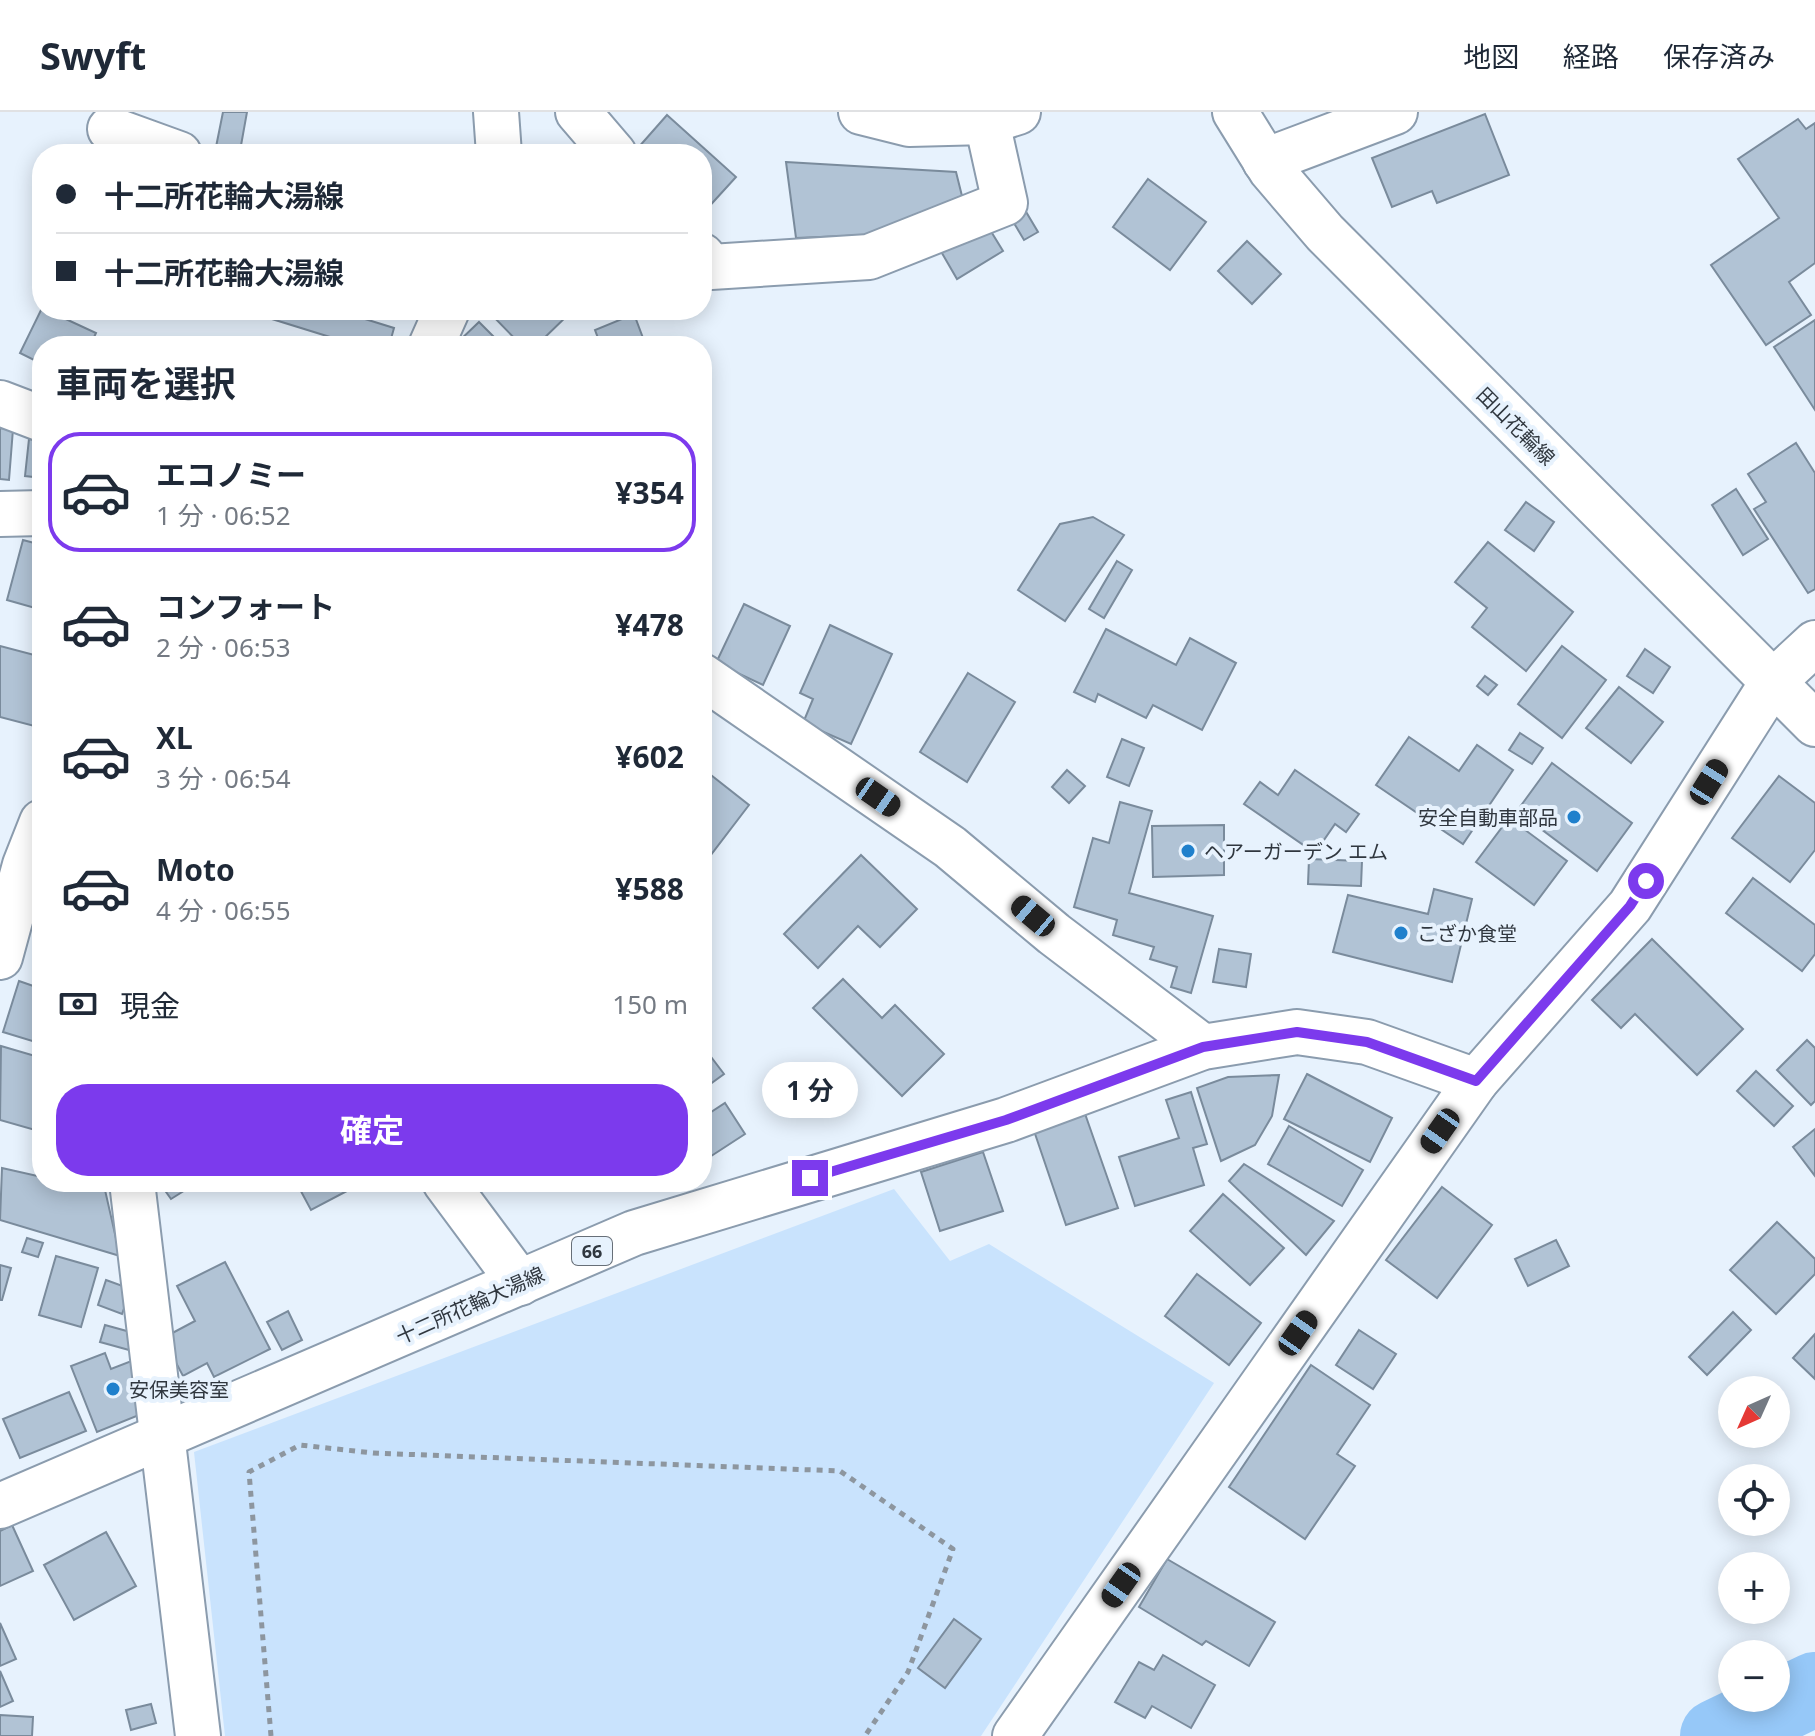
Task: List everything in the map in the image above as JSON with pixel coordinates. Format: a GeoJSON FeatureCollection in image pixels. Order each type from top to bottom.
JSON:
{"type":"FeatureCollection","features":[{"type":"Feature","properties":{"kind":"street"},"geometry":{"type":"LineString","coordinates":[[496,112],[498,144]]}},
{"type":"Feature","properties":{"kind":"street"},"geometry":{"type":"LineString","coordinates":[[578,112],[605,144]]}},
{"type":"Feature","properties":{"kind":"street"},"geometry":{"type":"LineString","coordinates":[[712,267],[869,257],[1005,203],[1003,117],[909,124],[861,112]]}},
{"type":"Feature","properties":{"kind":"street","name":"田山花輪線"},"geometry":{"type":"LineString","coordinates":[[1235,112],[1265,161],[1325,233],[1815,724]]}},
{"type":"Feature","properties":{"kind":"street"},"geometry":{"type":"LineString","coordinates":[[1265,161],[1395,112]]}},
{"type":"Feature","properties":{"kind":"street"},"geometry":{"type":"LineString","coordinates":[[110,129],[151,144]]}},
{"type":"Feature","properties":{"kind":"street"},"geometry":{"type":"LineString","coordinates":[[0,403],[32,415]]}},
{"type":"Feature","properties":{"kind":"street"},"geometry":{"type":"LineString","coordinates":[[0,514],[32,513]]}},
{"type":"Feature","properties":{"kind":"street"},"geometry":{"type":"LineString","coordinates":[[1015,1736],[1476,1081],[1630,906],[1772,683],[1815,643]]}},
{"type":"Feature","properties":{"kind":"street"},"geometry":{"type":"LineString","coordinates":[[712,683],[950,847],[1054,934],[1203,1047]]}},
{"type":"Feature","properties":{"kind":"street"},"geometry":{"type":"LineString","coordinates":[[0,957],[32,880]]}},
{"type":"Feature","properties":{"kind":"street","name":"十二所花輪大湯線"},"geometry":{"type":"LineString","coordinates":[[0,1506],[634,1233],[1006,1120],[1203,1047],[1297,1032],[1367,1042],[1476,1081]]}},
{"type":"Feature","properties":{"kind":"street"},"geometry":{"type":"LineString","coordinates":[[133,1192],[198,1736]]}},
{"type":"Feature","properties":{"kind":"street"},"geometry":{"type":"LineString","coordinates":[[452,1192],[520,1283]]}},
{"type":"Feature","properties":{"kind":"path"},"geometry":{"type":"LineString","coordinates":[[271,1736],[249,1472],[300,1445],[373,1453],[840,1471],[953,1549],[908,1672],[865,1736]]}},
{"type":"Feature","properties":{"kind":"shaded area"},"geometry":{"type":"Polygon","coordinates":[[[894,1189],[950,1261],[989,1244],[1214,1383],[981,1736],[225,1736],[194,1452],[894,1189]]]}},
{"type":"Feature","properties":{"kind":"building"},"geometry":{"type":"Polygon","coordinates":[[[223,112],[247,112],[241,144],[217,144],[223,112]]]}},
{"type":"Feature","properties":{"kind":"building"},"geometry":{"type":"Polygon","coordinates":[[[1485,114],[1509,175],[1437,203],[1432,191],[1392,207],[1372,158],[1485,114]]]}},
{"type":"Feature","properties":{"kind":"building"},"geometry":{"type":"Polygon","coordinates":[[[667,115],[699,144],[641,144],[667,115]]]}},
{"type":"Feature","properties":{"kind":"building"},"geometry":{"type":"Polygon","coordinates":[[[1798,119],[1806,129],[1815,123],[1815,263],[1789,282],[1811,315],[1766,345],[1711,265],[1779,218],[1738,159],[1798,119]]]}},
{"type":"Feature","properties":{"kind":"building"},"geometry":{"type":"Polygon","coordinates":[[[712,155],[736,177],[712,203],[712,155]]]}},
{"type":"Feature","properties":{"kind":"building"},"geometry":{"type":"Polygon","coordinates":[[[786,162],[956,172],[962,196],[868,235],[796,238],[786,162]]]}},
{"type":"Feature","properties":{"kind":"building"},"geometry":{"type":"Polygon","coordinates":[[[1148,179],[1206,222],[1170,270],[1113,227],[1148,179]]]}},
{"type":"Feature","properties":{"kind":"building"},"geometry":{"type":"Polygon","coordinates":[[[1022,205],[1038,232],[1024,240],[1008,213],[1022,205]]]}},
{"type":"Feature","properties":{"kind":"building"},"geometry":{"type":"Polygon","coordinates":[[[984,220],[1003,251],[957,279],[939,248],[984,220]]]}},
{"type":"Feature","properties":{"kind":"building"},"geometry":{"type":"Polygon","coordinates":[[[1247,241],[1281,274],[1252,304],[1218,271],[1247,241]]]}},
{"type":"Feature","properties":{"kind":"building"},"geometry":{"type":"Polygon","coordinates":[[[36,320],[68,320],[96,333],[95,336],[32,336],[32,359],[20,353],[36,320]]]}},
{"type":"Feature","properties":{"kind":"building"},"geometry":{"type":"Polygon","coordinates":[[[275,320],[368,320],[394,328],[392,336],[327,336],[275,320]]]}},
{"type":"Feature","properties":{"kind":"building"},"geometry":{"type":"Polygon","coordinates":[[[497,320],[563,320],[546,336],[512,336],[497,320]]]}},
{"type":"Feature","properties":{"kind":"building"},"geometry":{"type":"Polygon","coordinates":[[[619,320],[636,320],[642,336],[597,336],[595,330],[619,320]]]}},
{"type":"Feature","properties":{"kind":"building"},"geometry":{"type":"Polygon","coordinates":[[[1815,320],[1815,410],[1774,347],[1815,320]]]}},
{"type":"Feature","properties":{"kind":"building"},"geometry":{"type":"Polygon","coordinates":[[[479,322],[493,336],[464,336],[479,322]]]}},
{"type":"Feature","properties":{"kind":"building"},"geometry":{"type":"Polygon","coordinates":[[[0,428],[13,429],[9,480],[0,479],[0,428]]]}},
{"type":"Feature","properties":{"kind":"building"},"geometry":{"type":"Polygon","coordinates":[[[29,439],[32,439],[32,477],[25,476],[29,439]]]}},
{"type":"Feature","properties":{"kind":"building"},"geometry":{"type":"Polygon","coordinates":[[[1796,443],[1815,473],[1815,589],[1808,593],[1754,509],[1766,502],[1748,474],[1796,443]]]}},
{"type":"Feature","properties":{"kind":"building"},"geometry":{"type":"Polygon","coordinates":[[[1736,489],[1768,539],[1743,555],[1712,505],[1736,489]]]}},
{"type":"Feature","properties":{"kind":"building"},"geometry":{"type":"Polygon","coordinates":[[[1526,502],[1554,522],[1534,551],[1505,530],[1526,502]]]}},
{"type":"Feature","properties":{"kind":"building"},"geometry":{"type":"Polygon","coordinates":[[[1093,517],[1124,535],[1065,621],[1018,590],[1060,524],[1093,517]]]}},
{"type":"Feature","properties":{"kind":"building"},"geometry":{"type":"Polygon","coordinates":[[[23,540],[32,542],[32,607],[7,600],[23,540]]]}},
{"type":"Feature","properties":{"kind":"building"},"geometry":{"type":"Polygon","coordinates":[[[1488,542],[1573,612],[1526,671],[1472,627],[1487,608],[1455,582],[1488,542]]]}},
{"type":"Feature","properties":{"kind":"building"},"geometry":{"type":"Polygon","coordinates":[[[1117,561],[1132,570],[1104,618],[1089,609],[1117,561]]]}},
{"type":"Feature","properties":{"kind":"building"},"geometry":{"type":"Polygon","coordinates":[[[744,604],[790,626],[763,685],[716,663],[744,604]]]}},
{"type":"Feature","properties":{"kind":"building"},"geometry":{"type":"Polygon","coordinates":[[[830,625],[892,654],[851,744],[803,723],[813,699],[800,693],[830,625]]]}},
{"type":"Feature","properties":{"kind":"building"},"geometry":{"type":"Polygon","coordinates":[[[1106,629],[1176,665],[1190,638],[1236,663],[1202,730],[1153,705],[1146,718],[1098,694],[1095,702],[1074,692],[1106,629]]]}},
{"type":"Feature","properties":{"kind":"building"},"geometry":{"type":"Polygon","coordinates":[[[0,646],[32,654],[32,725],[0,717],[0,646]]]}},
{"type":"Feature","properties":{"kind":"building"},"geometry":{"type":"Polygon","coordinates":[[[1562,646],[1606,680],[1562,738],[1518,704],[1562,646]]]}},
{"type":"Feature","properties":{"kind":"building"},"geometry":{"type":"Polygon","coordinates":[[[1645,649],[1670,667],[1653,693],[1627,676],[1645,649]]]}},
{"type":"Feature","properties":{"kind":"building"},"geometry":{"type":"Polygon","coordinates":[[[968,673],[1015,702],[967,782],[920,752],[968,673]]]}},
{"type":"Feature","properties":{"kind":"building"},"geometry":{"type":"Polygon","coordinates":[[[1485,676],[1497,685],[1488,695],[1477,686],[1485,676]]]}},
{"type":"Feature","properties":{"kind":"building"},"geometry":{"type":"Polygon","coordinates":[[[1619,687],[1663,722],[1631,763],[1586,728],[1619,687]]]}},
{"type":"Feature","properties":{"kind":"building"},"geometry":{"type":"Polygon","coordinates":[[[1520,733],[1543,748],[1532,764],[1509,750],[1520,733]]]}},
{"type":"Feature","properties":{"kind":"building"},"geometry":{"type":"Polygon","coordinates":[[[1409,737],[1459,771],[1477,745],[1513,770],[1463,844],[1376,785],[1409,737]]]}},
{"type":"Feature","properties":{"kind":"building"},"geometry":{"type":"Polygon","coordinates":[[[1122,739],[1144,748],[1129,786],[1107,777],[1122,739]]]}},
{"type":"Feature","properties":{"kind":"building","name":"安全自動車部品"},"geometry":{"type":"Polygon","coordinates":[[[1552,763],[1632,823],[1597,871],[1517,811],[1552,763]]]}},
{"type":"Feature","properties":{"kind":"building"},"geometry":{"type":"Polygon","coordinates":[[[1067,770],[1085,786],[1069,803],[1052,787],[1067,770]]]}},
{"type":"Feature","properties":{"kind":"building"},"geometry":{"type":"Polygon","coordinates":[[[1295,770],[1359,814],[1346,832],[1335,824],[1315,853],[1244,804],[1260,782],[1278,795],[1295,770]]]}},
{"type":"Feature","properties":{"kind":"building"},"geometry":{"type":"Polygon","coordinates":[[[712,776],[749,805],[712,853],[712,776]]]}},
{"type":"Feature","properties":{"kind":"building"},"geometry":{"type":"Polygon","coordinates":[[[1779,776],[1815,803],[1815,850],[1790,882],[1732,838],[1779,776]]]}},
{"type":"Feature","properties":{"kind":"building"},"geometry":{"type":"Polygon","coordinates":[[[1120,802],[1152,811],[1129,893],[1213,916],[1191,993],[1171,987],[1177,967],[1150,959],[1154,947],[1113,935],[1117,920],[1074,907],[1093,838],[1109,843],[1120,802]]]}},
{"type":"Feature","properties":{"kind":"building"},"geometry":{"type":"Polygon","coordinates":[[[1509,818],[1567,861],[1534,905],[1476,862],[1509,818]]]}},
{"type":"Feature","properties":{"kind":"building","name":"ヘアーガーデン エム"},"geometry":{"type":"Polygon","coordinates":[[[1224,825],[1224,875],[1153,877],[1152,826],[1224,825]]]}},
{"type":"Feature","properties":{"kind":"building"},"geometry":{"type":"Polygon","coordinates":[[[861,855],[917,909],[880,947],[858,926],[818,968],[784,934],[861,855]]]}},
{"type":"Feature","properties":{"kind":"building"},"geometry":{"type":"Polygon","coordinates":[[[1309,859],[1362,861],[1361,886],[1308,884],[1309,859]]]}},
{"type":"Feature","properties":{"kind":"building"},"geometry":{"type":"Polygon","coordinates":[[[1753,878],[1815,925],[1815,954],[1802,971],[1726,913],[1753,878]]]}},
{"type":"Feature","properties":{"kind":"building","name":"こざか食堂"},"geometry":{"type":"Polygon","coordinates":[[[1434,889],[1472,899],[1452,982],[1333,952],[1348,895],[1428,914],[1434,889]]]}},
{"type":"Feature","properties":{"kind":"building"},"geometry":{"type":"Polygon","coordinates":[[[1652,939],[1743,1029],[1697,1075],[1635,1014],[1621,1028],[1592,1000],[1652,939]]]}},
{"type":"Feature","properties":{"kind":"building"},"geometry":{"type":"Polygon","coordinates":[[[1219,949],[1251,954],[1246,987],[1213,982],[1219,949]]]}},
{"type":"Feature","properties":{"kind":"building"},"geometry":{"type":"Polygon","coordinates":[[[843,979],[882,1018],[895,1005],[944,1054],[902,1096],[813,1008],[843,979]]]}},
{"type":"Feature","properties":{"kind":"building"},"geometry":{"type":"Polygon","coordinates":[[[19,981],[32,986],[32,1041],[3,1032],[19,981]]]}},
{"type":"Feature","properties":{"kind":"building"},"geometry":{"type":"Polygon","coordinates":[[[1807,1040],[1815,1048],[1815,1101],[1811,1105],[1777,1070],[1807,1040]]]}},
{"type":"Feature","properties":{"kind":"building"},"geometry":{"type":"Polygon","coordinates":[[[1,1046],[32,1055],[32,1129],[0,1120],[1,1046]]]}},
{"type":"Feature","properties":{"kind":"building"},"geometry":{"type":"Polygon","coordinates":[[[712,1058],[724,1074],[712,1083],[712,1058]]]}},
{"type":"Feature","properties":{"kind":"building"},"geometry":{"type":"Polygon","coordinates":[[[1756,1071],[1793,1106],[1774,1126],[1737,1091],[1756,1071]]]}},
{"type":"Feature","properties":{"kind":"building"},"geometry":{"type":"Polygon","coordinates":[[[1307,1074],[1392,1118],[1370,1162],[1284,1119],[1307,1074]]]}},
{"type":"Feature","properties":{"kind":"building"},"geometry":{"type":"Polygon","coordinates":[[[1279,1075],[1272,1116],[1255,1145],[1221,1161],[1197,1088],[1228,1077],[1279,1075]]]}},
{"type":"Feature","properties":{"kind":"building"},"geometry":{"type":"Polygon","coordinates":[[[1191,1092],[1207,1144],[1193,1148],[1204,1185],[1135,1206],[1119,1157],[1179,1138],[1166,1100],[1191,1092]]]}},
{"type":"Feature","properties":{"kind":"building"},"geometry":{"type":"Polygon","coordinates":[[[725,1103],[745,1134],[712,1155],[712,1111],[725,1103]]]}},
{"type":"Feature","properties":{"kind":"building"},"geometry":{"type":"Polygon","coordinates":[[[1083,1108],[1118,1208],[1066,1225],[1032,1125],[1083,1108]]]}},
{"type":"Feature","properties":{"kind":"building"},"geometry":{"type":"Polygon","coordinates":[[[1289,1126],[1363,1170],[1342,1206],[1268,1164],[1289,1126]]]}},
{"type":"Feature","properties":{"kind":"building"},"geometry":{"type":"Polygon","coordinates":[[[1815,1129],[1815,1176],[1793,1147],[1815,1129]]]}},
{"type":"Feature","properties":{"kind":"building"},"geometry":{"type":"Polygon","coordinates":[[[983,1152],[1003,1211],[940,1231],[921,1172],[983,1152]]]}},
{"type":"Feature","properties":{"kind":"building"},"geometry":{"type":"Polygon","coordinates":[[[1244,1164],[1334,1221],[1306,1255],[1229,1181],[1244,1164]]]}},
{"type":"Feature","properties":{"kind":"building"},"geometry":{"type":"Polygon","coordinates":[[[2,1168],[32,1175],[32,1192],[105,1192],[120,1256],[0,1220],[2,1168]]]}},
{"type":"Feature","properties":{"kind":"building"},"geometry":{"type":"Polygon","coordinates":[[[1442,1187],[1492,1225],[1437,1298],[1386,1260],[1442,1187]]]}},
{"type":"Feature","properties":{"kind":"building"},"geometry":{"type":"Polygon","coordinates":[[[166,1192],[182,1192],[171,1199],[166,1192]]]}},
{"type":"Feature","properties":{"kind":"building"},"geometry":{"type":"Polygon","coordinates":[[[301,1192],[345,1192],[311,1210],[301,1192]]]}},
{"type":"Feature","properties":{"kind":"building"},"geometry":{"type":"Polygon","coordinates":[[[1223,1194],[1284,1248],[1250,1285],[1190,1231],[1223,1194]]]}},
{"type":"Feature","properties":{"kind":"building"},"geometry":{"type":"Polygon","coordinates":[[[1777,1222],[1815,1259],[1815,1274],[1776,1314],[1730,1270],[1777,1222]]]}},
{"type":"Feature","properties":{"kind":"building"},"geometry":{"type":"Polygon","coordinates":[[[27,1238],[43,1243],[38,1257],[22,1252],[27,1238]]]}},
{"type":"Feature","properties":{"kind":"building"},"geometry":{"type":"Polygon","coordinates":[[[1556,1240],[1569,1266],[1528,1286],[1515,1259],[1556,1240]]]}},
{"type":"Feature","properties":{"kind":"building"},"geometry":{"type":"Polygon","coordinates":[[[56,1256],[98,1268],[81,1327],[39,1315],[56,1256]]]}},
{"type":"Feature","properties":{"kind":"building"},"geometry":{"type":"Polygon","coordinates":[[[225,1262],[270,1349],[214,1377],[207,1363],[183,1376],[163,1338],[195,1321],[177,1286],[225,1262]]]}},
{"type":"Feature","properties":{"kind":"building"},"geometry":{"type":"Polygon","coordinates":[[[0,1265],[11,1268],[2,1300],[0,1300],[0,1265]]]}},
{"type":"Feature","properties":{"kind":"building"},"geometry":{"type":"Polygon","coordinates":[[[1197,1274],[1261,1323],[1229,1365],[1165,1316],[1197,1274]]]}},
{"type":"Feature","properties":{"kind":"building"},"geometry":{"type":"Polygon","coordinates":[[[106,1280],[131,1289],[122,1314],[98,1305],[106,1280]]]}},
{"type":"Feature","properties":{"kind":"building"},"geometry":{"type":"Polygon","coordinates":[[[288,1311],[302,1340],[282,1350],[267,1322],[288,1311]]]}},
{"type":"Feature","properties":{"kind":"building"},"geometry":{"type":"Polygon","coordinates":[[[1733,1312],[1751,1330],[1707,1375],[1689,1357],[1733,1312]]]}},
{"type":"Feature","properties":{"kind":"building"},"geometry":{"type":"Polygon","coordinates":[[[105,1325],[134,1333],[129,1350],[100,1342],[105,1325]]]}},
{"type":"Feature","properties":{"kind":"building"},"geometry":{"type":"Polygon","coordinates":[[[1359,1330],[1396,1354],[1373,1389],[1336,1365],[1359,1330]]]}},
{"type":"Feature","properties":{"kind":"building"},"geometry":{"type":"Polygon","coordinates":[[[1815,1334],[1815,1379],[1793,1358],[1815,1334]]]}},
{"type":"Feature","properties":{"kind":"building","name":"安保美容室"},"geometry":{"type":"Polygon","coordinates":[[[105,1353],[111,1369],[134,1360],[154,1409],[97,1432],[71,1366],[105,1353]]]}},
{"type":"Feature","properties":{"kind":"building"},"geometry":{"type":"Polygon","coordinates":[[[1311,1365],[1370,1405],[1337,1454],[1355,1466],[1305,1539],[1229,1487],[1311,1365]]]}},
{"type":"Feature","properties":{"kind":"building"},"geometry":{"type":"Polygon","coordinates":[[[69,1392],[86,1431],[20,1458],[3,1419],[69,1392]]]}},
{"type":"Feature","properties":{"kind":"building"},"geometry":{"type":"Polygon","coordinates":[[[12,1525],[33,1571],[0,1586],[0,1531],[12,1525]]]}},
{"type":"Feature","properties":{"kind":"building"},"geometry":{"type":"Polygon","coordinates":[[[106,1532],[136,1586],[74,1620],[44,1565],[106,1532]]]}},
{"type":"Feature","properties":{"kind":"building"},"geometry":{"type":"Polygon","coordinates":[[[1167,1559],[1275,1622],[1249,1666],[1206,1641],[1202,1645],[1139,1607],[1167,1559]]]}},
{"type":"Feature","properties":{"kind":"building"},"geometry":{"type":"Polygon","coordinates":[[[954,1619],[981,1639],[945,1688],[918,1668],[954,1619]]]}},
{"type":"Feature","properties":{"kind":"building"},"geometry":{"type":"Polygon","coordinates":[[[0,1623],[16,1659],[0,1666],[0,1623]]]}},
{"type":"Feature","properties":{"kind":"building"},"geometry":{"type":"Polygon","coordinates":[[[1163,1655],[1215,1685],[1191,1728],[1152,1706],[1145,1718],[1115,1702],[1139,1662],[1154,1670],[1163,1655]]]}},
{"type":"Feature","properties":{"kind":"building"},"geometry":{"type":"Polygon","coordinates":[[[0,1671],[13,1701],[0,1707],[0,1671]]]}},
{"type":"Feature","properties":{"kind":"building"},"geometry":{"type":"Polygon","coordinates":[[[151,1704],[156,1723],[131,1730],[126,1710],[151,1704]]]}},
{"type":"Feature","properties":{"kind":"building"},"geometry":{"type":"Polygon","coordinates":[[[0,1715],[33,1717],[32,1736],[0,1736],[0,1715]]]}},
{"type":"Feature","properties":{"kind":"waterway"},"geometry":{"type":"LineString","coordinates":[[1717,1736],[1815,1689]]}},
{"type":"Feature","properties":{"kind":"place","name":"安全自動車部品"},"geometry":{"type":"Point","coordinates":[1574,817]}},
{"type":"Feature","properties":{"kind":"place","name":"ヘアーガーデン エム"},"geometry":{"type":"Point","coordinates":[1188,851]}},
{"type":"Feature","properties":{"kind":"place","name":"こざか食堂"},"geometry":{"type":"Point","coordinates":[1401,933]}},
{"type":"Feature","properties":{"kind":"place","name":"安保美容室"},"geometry":{"type":"Point","coordinates":[113,1389]}},
{"type":"Feature","properties":{"kind":"route"},"geometry":{"type":"LineString","coordinates":[[810,1178],[1006,1120],[1203,1047],[1297,1032],[1367,1042],[1476,1081],[1630,906],[1646,881]]}}]}
